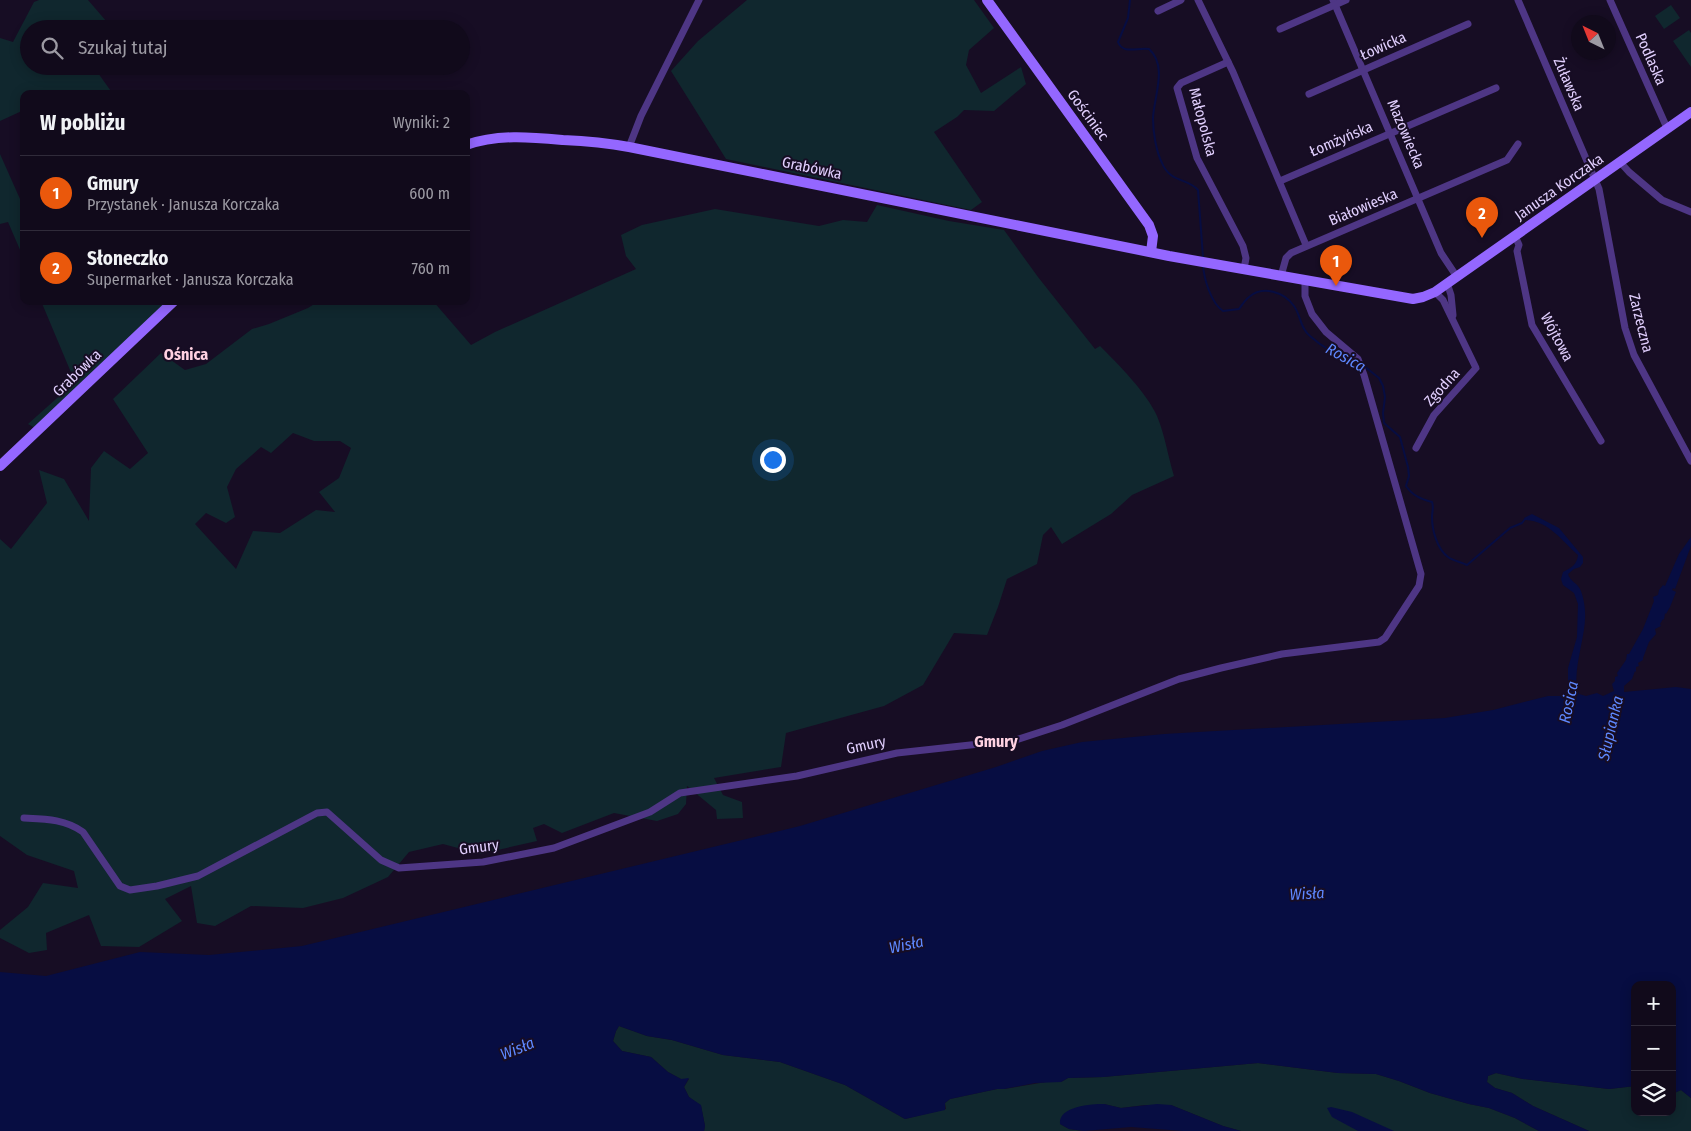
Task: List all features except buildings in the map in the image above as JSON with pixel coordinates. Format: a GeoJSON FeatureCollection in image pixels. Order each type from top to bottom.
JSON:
{"type":"FeatureCollection","features":[{"type":"Feature","properties":{"kind":"street"},"geometry":{"type":"LineString","coordinates":[[629,146],[641,116],[699,0]]}},
{"type":"Feature","properties":{"kind":"street","name":"Gościniec"},"geometry":{"type":"LineString","coordinates":[[987,0],[1149,225],[1153,236],[1150,252]]}},
{"type":"Feature","properties":{"kind":"street"},"geometry":{"type":"LineString","coordinates":[[1158,11],[1181,0]]}},
{"type":"Feature","properties":{"kind":"street"},"geometry":{"type":"LineString","coordinates":[[1198,0],[1228,62],[1306,246]]}},
{"type":"Feature","properties":{"kind":"street"},"geometry":{"type":"LineString","coordinates":[[1280,29],[1334,2],[1346,0]]}},
{"type":"Feature","properties":{"kind":"street","name":"Żuławska"},"geometry":{"type":"LineString","coordinates":[[1518,0],[1595,180]]}},
{"type":"Feature","properties":{"kind":"street","name":"Podlaska"},"geometry":{"type":"LineString","coordinates":[[1610,0],[1667,128]]}},
{"type":"Feature","properties":{"kind":"street","name":"Mazowiecka"},"geometry":{"type":"LineString","coordinates":[[1334,2],[1441,253],[1457,277]]}},
{"type":"Feature","properties":{"kind":"street","name":"Łowicka"},"geometry":{"type":"LineString","coordinates":[[1309,94],[1468,24]]}},
{"type":"Feature","properties":{"kind":"street","name":"Małopolska"},"geometry":{"type":"LineString","coordinates":[[1228,62],[1181,83],[1177,88],[1197,158],[1243,246],[1246,258],[1244,269]]}},
{"type":"Feature","properties":{"kind":"street","name":"Łomżyńska"},"geometry":{"type":"LineString","coordinates":[[1280,181],[1496,88]]}},
{"type":"Feature","properties":{"kind":"street","name":"Janusza Korczaka"},"geometry":{"type":"LineString","coordinates":[[1150,252],[1407,298],[1423,297],[1447,284],[1691,112]]}},
{"type":"Feature","properties":{"kind":"street","name":"Grabówka"},"geometry":{"type":"LineString","coordinates":[[470,144],[485,139],[510,137],[598,142],[629,146],[1150,252]]}},
{"type":"Feature","properties":{"kind":"street","name":"Białowieska"},"geometry":{"type":"LineString","coordinates":[[1281,276],[1286,258],[1290,253],[1507,160],[1518,144]]}},
{"type":"Feature","properties":{"kind":"street"},"geometry":{"type":"LineString","coordinates":[[1620,162],[1662,200],[1691,212]]}},
{"type":"Feature","properties":{"kind":"street","name":"Zarzeczna"},"geometry":{"type":"LineString","coordinates":[[1595,180],[1600,191],[1631,350],[1691,461]]}},
{"type":"Feature","properties":{"kind":"street","name":"Wójtowa"},"geometry":{"type":"LineString","coordinates":[[1515,236],[1519,245],[1517,251],[1532,325],[1601,441]]}},
{"type":"Feature","properties":{"kind":"street","name":"Gmury"},"geometry":{"type":"LineString","coordinates":[[24,818],[51,819],[76,827],[83,832],[120,886],[130,890],[157,886],[198,876],[317,813],[327,812],[381,860],[399,868],[483,862],[554,848],[650,812],[680,793],[798,776],[897,753],[1026,738],[1179,679],[1282,654],[1379,642],[1385,638],[1419,586],[1420,574],[1358,359],[1326,332],[1315,319],[1305,296],[1305,281]]}},
{"type":"Feature","properties":{"kind":"street"},"geometry":{"type":"LineString","coordinates":[[1447,284],[1451,295],[1454,321]]}},
{"type":"Feature","properties":{"kind":"street","name":"Zgodna"},"geometry":{"type":"LineString","coordinates":[[1416,448],[1434,416],[1476,368],[1444,300],[1435,292]]}},
{"type":"Feature","properties":{"kind":"street","name":"Grabówka"},"geometry":{"type":"LineString","coordinates":[[0,466],[170,305]]}},
{"type":"Feature","properties":{"kind":"shaded area"},"geometry":{"type":"Polygon","coordinates":[[[39,0],[88,0],[105,20],[25,20],[34,2],[39,0]]]}},
{"type":"Feature","properties":{"kind":"shaded area"},"geometry":{"type":"Polygon","coordinates":[[[747,0],[974,0],[994,28],[969,50],[966,65],[981,93],[1021,67],[1026,84],[994,111],[964,110],[957,117],[934,132],[982,202],[971,210],[726,159],[671,71],[698,41],[747,0]]]}},
{"type":"Feature","properties":{"kind":"shaded area"},"geometry":{"type":"Polygon","coordinates":[[[1671,5],[1680,18],[1664,29],[1655,16],[1671,5]]]}},
{"type":"Feature","properties":{"kind":"shaded area"},"geometry":{"type":"Polygon","coordinates":[[[20,29],[20,75],[99,75],[110,90],[20,90],[20,112],[0,121],[0,38],[13,42],[20,29]]]}},
{"type":"Feature","properties":{"kind":"shaded area"},"geometry":{"type":"Polygon","coordinates":[[[1689,30],[1691,33],[1691,67],[1673,41],[1689,30]]]}},
{"type":"Feature","properties":{"kind":"shaded area"},"geometry":{"type":"Polygon","coordinates":[[[0,154],[20,199],[20,250],[8,222],[0,224],[0,154]]]}},
{"type":"Feature","properties":{"kind":"shaded area"},"geometry":{"type":"Polygon","coordinates":[[[877,205],[949,221],[1004,230],[1038,277],[1095,349],[1100,346],[1132,379],[1146,398],[1160,423],[1174,476],[1132,495],[1111,514],[1062,544],[1051,527],[1043,535],[1037,564],[1007,579],[987,635],[954,633],[923,685],[884,706],[786,733],[781,767],[714,778],[723,795],[742,802],[743,818],[717,819],[716,810],[687,786],[686,804],[678,814],[657,821],[614,813],[562,833],[544,824],[533,828],[537,841],[480,854],[443,844],[409,852],[388,877],[343,898],[303,908],[251,906],[215,926],[197,923],[191,886],[165,899],[182,921],[139,947],[101,946],[89,915],[46,933],[47,950],[29,953],[0,938],[0,930],[28,907],[43,883],[78,888],[74,871],[27,855],[0,836],[0,539],[11,549],[47,503],[39,470],[64,479],[89,521],[91,468],[104,451],[130,469],[148,453],[113,399],[161,353],[185,370],[206,364],[252,329],[269,324],[313,305],[436,305],[471,345],[495,332],[636,269],[626,256],[621,235],[642,225],[715,209],[819,226],[843,220],[867,222],[877,205]],[[293,433],[271,453],[261,447],[236,469],[227,487],[235,517],[226,523],[206,513],[195,524],[236,569],[253,531],[280,533],[316,510],[335,512],[319,492],[339,478],[351,448],[340,441],[314,441],[293,433]]]}},
{"type":"Feature","properties":{"kind":"shaded area"},"geometry":{"type":"Polygon","coordinates":[[[43,305],[164,305],[35,428],[28,424],[75,382],[43,305]]]}},
{"type":"Feature","properties":{"kind":"shaded area"},"geometry":{"type":"Polygon","coordinates":[[[619,1026],[647,1036],[672,1040],[723,1055],[780,1062],[845,1085],[905,1119],[946,1109],[945,1103],[950,1099],[997,1089],[1046,1082],[1061,1082],[1068,1078],[1103,1077],[1258,1063],[1338,1073],[1376,1074],[1430,1093],[1489,1108],[1515,1118],[1539,1131],[1241,1131],[1223,1126],[1171,1105],[1145,1105],[1121,1108],[1104,1104],[1081,1107],[1060,1124],[1069,1129],[1084,1131],[704,1131],[705,1126],[701,1106],[689,1097],[684,1087],[689,1079],[681,1079],[668,1072],[651,1057],[622,1051],[613,1041],[619,1026]]]}},
{"type":"Feature","properties":{"kind":"shaded area"},"geometry":{"type":"Polygon","coordinates":[[[1496,1073],[1523,1079],[1609,1089],[1631,1086],[1631,1116],[1676,1116],[1676,1092],[1681,1090],[1691,1098],[1691,1131],[1589,1131],[1533,1106],[1512,1093],[1495,1088],[1487,1082],[1488,1076],[1496,1073]]]}},
{"type":"Feature","properties":{"kind":"water"},"geometry":{"type":"Polygon","coordinates":[[[1532,514],[1559,528],[1583,557],[1583,563],[1580,567],[1568,574],[1580,589],[1585,610],[1584,632],[1576,676],[1579,694],[1586,696],[1597,693],[1603,696],[1614,691],[1612,684],[1626,660],[1627,654],[1629,654],[1643,629],[1654,601],[1653,597],[1658,595],[1663,585],[1665,586],[1679,554],[1691,537],[1691,546],[1675,589],[1673,588],[1672,590],[1676,592],[1670,607],[1665,613],[1664,620],[1660,624],[1661,626],[1655,629],[1656,634],[1649,642],[1643,660],[1638,663],[1639,666],[1636,667],[1636,672],[1632,679],[1624,686],[1624,692],[1676,687],[1691,689],[1691,1098],[1681,1090],[1676,1092],[1676,981],[1631,981],[1631,1086],[1609,1089],[1523,1079],[1496,1073],[1488,1076],[1487,1082],[1495,1088],[1512,1093],[1533,1106],[1589,1131],[1539,1131],[1515,1118],[1489,1108],[1430,1093],[1376,1074],[1338,1073],[1258,1063],[1103,1077],[1068,1078],[1061,1082],[1035,1083],[997,1089],[950,1099],[945,1103],[945,1110],[905,1119],[845,1085],[780,1062],[723,1055],[672,1040],[647,1036],[619,1026],[613,1041],[622,1051],[651,1057],[668,1072],[681,1079],[689,1078],[684,1087],[689,1097],[701,1105],[705,1126],[704,1131],[0,1131],[0,972],[46,976],[140,952],[209,955],[302,946],[800,826],[996,767],[1042,751],[1082,742],[1164,734],[1445,718],[1493,710],[1548,696],[1563,696],[1568,692],[1568,668],[1577,637],[1578,604],[1574,593],[1563,585],[1561,579],[1563,572],[1575,564],[1578,555],[1548,528],[1524,518],[1532,514]]]}},
{"type":"Feature","properties":{"kind":"water"},"geometry":{"type":"Polygon","coordinates":[[[1104,1104],[1121,1108],[1157,1104],[1171,1105],[1223,1126],[1241,1131],[1183,1131],[1131,1127],[1084,1131],[1069,1129],[1060,1124],[1064,1113],[1070,1110],[1077,1107],[1104,1104]]]}},
{"type":"Feature","properties":{"kind":"water"},"geometry":{"type":"Polygon","coordinates":[[[1331,1107],[1352,1112],[1394,1131],[1358,1131],[1332,1117],[1327,1108],[1331,1107]]]}},
{"type":"Feature","properties":{"kind":"waterway","name":"Rosica"},"geometry":{"type":"LineString","coordinates":[[1130,0],[1128,18],[1118,42],[1123,48],[1131,50],[1149,49],[1155,56],[1159,73],[1153,118],[1154,135],[1165,169],[1174,177],[1194,186],[1198,190],[1203,257]]}},
{"type":"Feature","properties":{"kind":"waterway","name":"Rosica"},"geometry":{"type":"LineString","coordinates":[[1203,265],[1209,290],[1215,302],[1223,311],[1239,309],[1249,297],[1261,291],[1279,294],[1294,306],[1304,329],[1310,336],[1332,352],[1357,363]]}},
{"type":"Feature","properties":{"kind":"waterway","name":"Rosica"},"geometry":{"type":"LineString","coordinates":[[1364,366],[1379,378],[1383,386],[1385,397],[1384,423],[1400,437],[1408,467],[1409,476],[1406,486],[1418,497],[1432,502],[1434,533],[1444,554],[1452,560],[1467,565],[1510,528],[1527,519]]}},
{"type":"Feature","properties":{"kind":"place","name":"Słoneczko"},"geometry":{"type":"Point","coordinates":[1482,238]}},
{"type":"Feature","properties":{"kind":"place","name":"Gmury"},"geometry":{"type":"Point","coordinates":[1336,286]}},
{"type":"Feature","properties":{"kind":"district","name":"Ośnica"},"geometry":{"type":"Point","coordinates":[186,354]}},
{"type":"Feature","properties":{"kind":"district","name":"Gmury"},"geometry":{"type":"Point","coordinates":[996,741]}},
{"type":"Feature","properties":{"kind":"water label","name":"Słupianka"},"geometry":{"type":"Point","coordinates":[1610,728]}},
{"type":"Feature","properties":{"kind":"water label","name":"Wisła"},"geometry":{"type":"Point","coordinates":[1307,893]}},
{"type":"Feature","properties":{"kind":"water label","name":"Wisła"},"geometry":{"type":"Point","coordinates":[906,944]}},
{"type":"Feature","properties":{"kind":"water label","name":"Wisła"},"geometry":{"type":"Point","coordinates":[517,1048]}}]}
